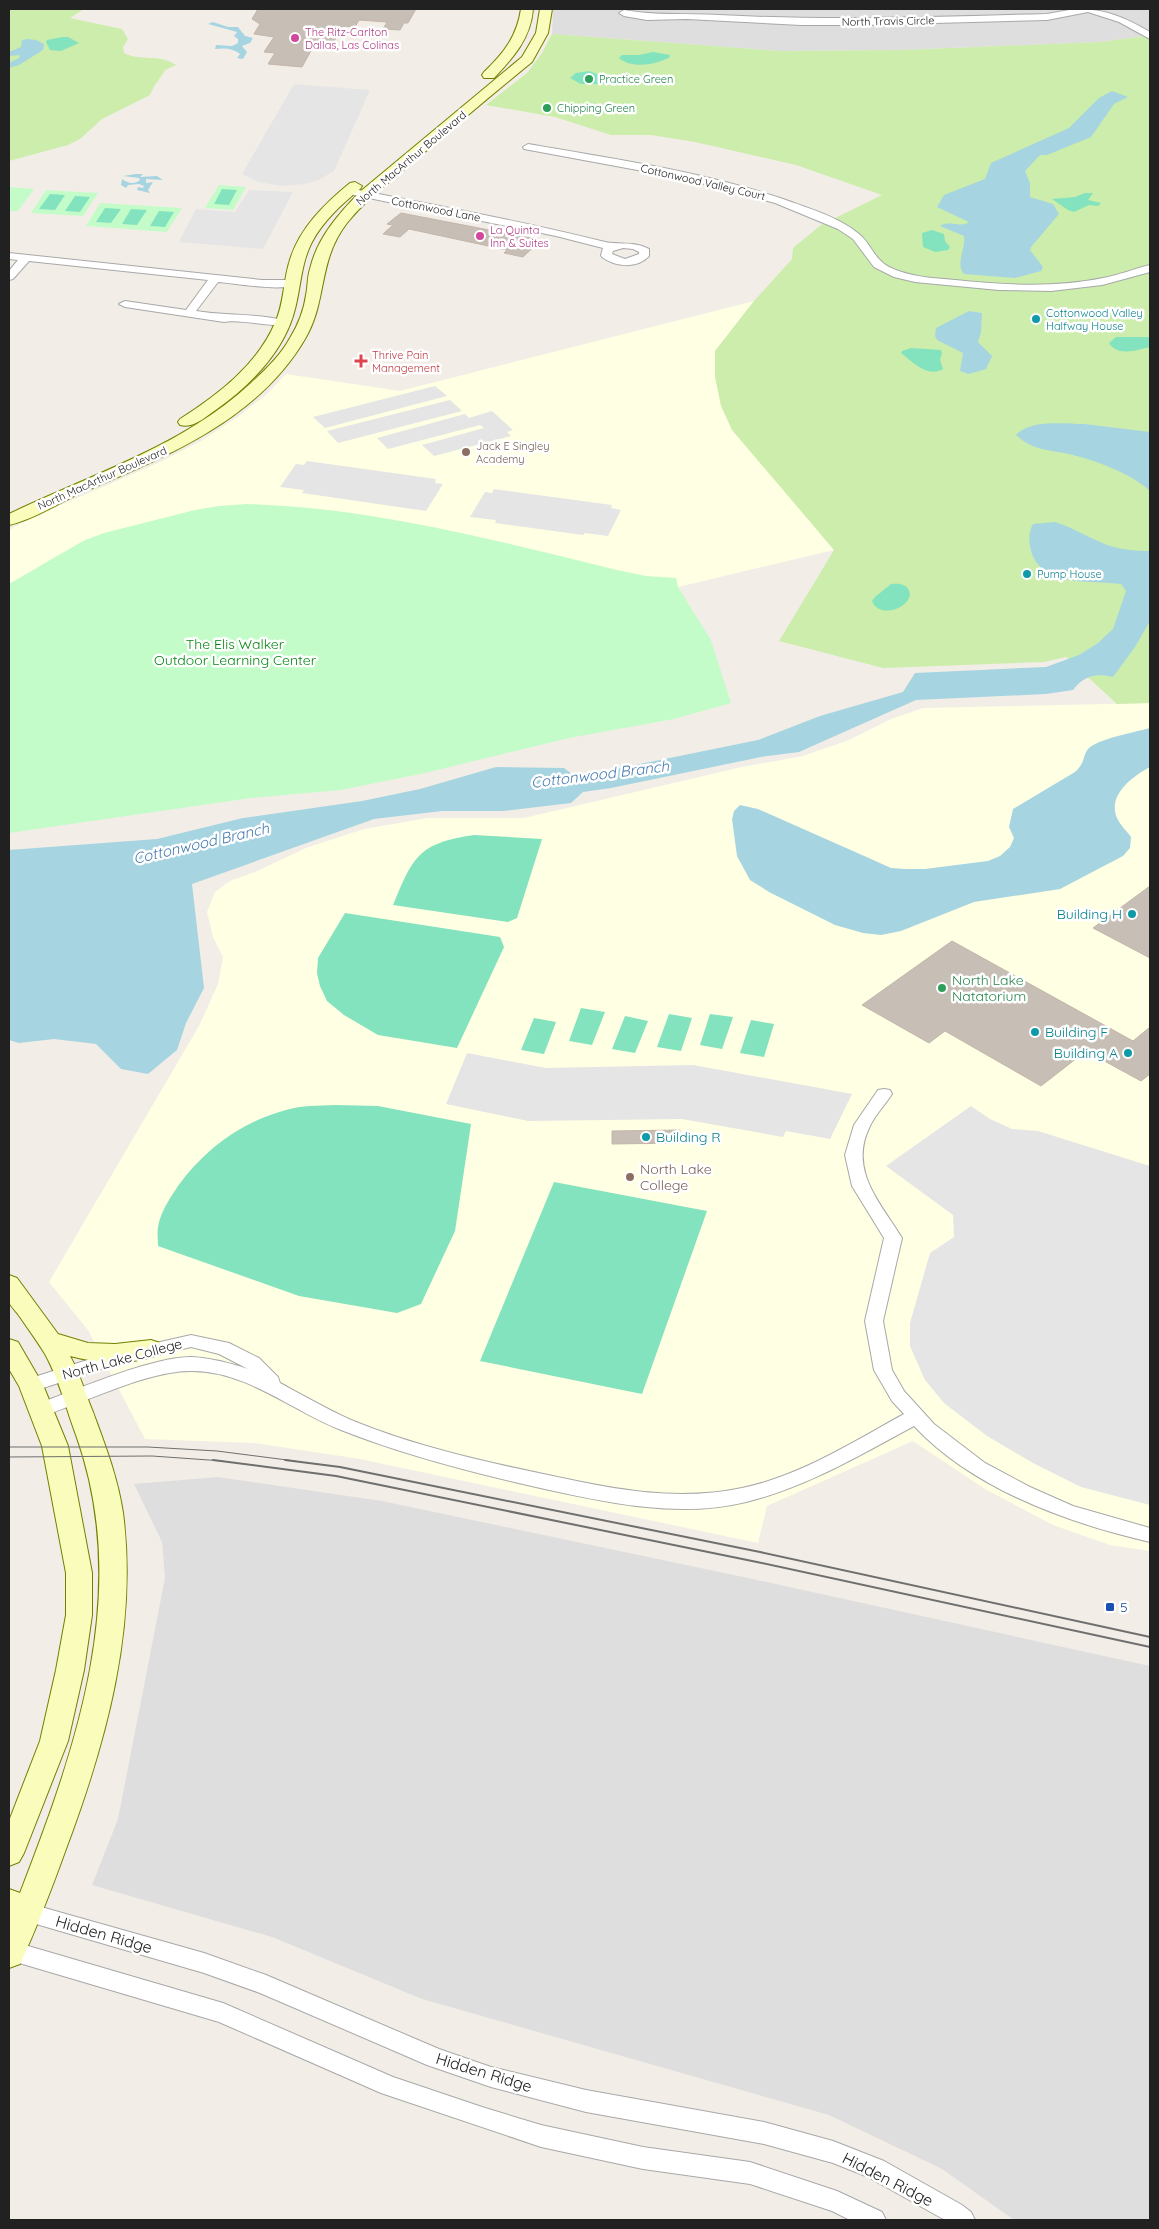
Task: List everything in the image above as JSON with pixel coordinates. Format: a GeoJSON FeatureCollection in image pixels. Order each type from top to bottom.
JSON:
{"type":"FeatureCollection","features":[{"type":"Feature","properties":{"kind":"main road","name":"North MacArthur Boulevard"},"geometry":{"type":"LineString","coordinates":[[9,504],[40,489],[129,454],[200,414],[231,388],[274,342],[279,323],[290,304],[297,263],[307,239],[329,210],[348,191],[488,76],[506,58],[523,33],[527,9]]}},
{"type":"Feature","properties":{"kind":"main road","name":"North MacArthur Boulevard"},"geometry":{"type":"LineString","coordinates":[[9,520],[116,474],[169,448],[230,412],[275,368],[297,338],[308,316],[314,295],[316,271],[323,248],[346,214],[366,194],[527,59],[542,33],[546,9]]}},
{"type":"Feature","properties":{"kind":"main road"},"geometry":{"type":"LineString","coordinates":[[255,364],[275,368]]}},
{"type":"Feature","properties":{"kind":"main road"},"geometry":{"type":"LineString","coordinates":[[9,1284],[47,1340],[71,1385],[101,1472],[110,1513],[114,1571],[107,1665],[86,1747],[59,1830],[18,1907],[9,1952]]}},
{"type":"Feature","properties":{"kind":"main road"},"geometry":{"type":"LineString","coordinates":[[47,1340],[88,1352],[151,1349]]}},
{"type":"Feature","properties":{"kind":"main road"},"geometry":{"type":"LineString","coordinates":[[9,1348],[31,1385],[55,1446],[79,1573],[79,1614],[70,1670],[54,1741],[9,1853]]}},
{"type":"Feature","properties":{"kind":"main road"},"geometry":{"type":"LineString","coordinates":[[9,1820],[46,1760]]}},
{"type":"Feature","properties":{"kind":"street","name":"North Travis Circle"},"geometry":{"type":"LineString","coordinates":[[624,13],[647,17],[688,13],[801,22],[861,22],[1038,18],[1089,9]]}},
{"type":"Feature","properties":{"kind":"street"},"geometry":{"type":"LineString","coordinates":[[1089,9],[1122,20],[1150,36]]}},
{"type":"Feature","properties":{"kind":"street","name":"Cottonwood Valley Court"},"geometry":{"type":"LineString","coordinates":[[528,147],[672,173],[731,187],[781,202],[826,220],[856,236],[874,263],[885,270],[906,277],[976,286],[1046,287],[1125,276],[1150,268]]}},
{"type":"Feature","properties":{"kind":"street","name":"Cottonwood Lane"},"geometry":{"type":"LineString","coordinates":[[348,191],[580,238],[611,247]]}},
{"type":"Feature","properties":{"kind":"street"},"geometry":{"type":"LineString","coordinates":[[9,256],[262,283],[293,282]]}},
{"type":"Feature","properties":{"kind":"street"},"geometry":{"type":"LineString","coordinates":[[9,276],[26,258]]}},
{"type":"Feature","properties":{"kind":"street"},"geometry":{"type":"LineString","coordinates":[[190,314],[215,278]]}},
{"type":"Feature","properties":{"kind":"street"},"geometry":{"type":"LineString","coordinates":[[125,304],[224,319],[227,323],[268,326],[279,323]]}},
{"type":"Feature","properties":{"kind":"street"},"geometry":{"type":"LineString","coordinates":[[884,1094],[862,1124],[853,1155],[860,1186],[893,1238],[874,1321],[883,1370],[898,1396],[928,1429],[978,1468],[1023,1492],[1068,1512],[1150,1535]]}},
{"type":"Feature","properties":{"kind":"street","name":"North Lake College"},"geometry":{"type":"LineString","coordinates":[[42,1409],[71,1385],[151,1349],[191,1341],[223,1348],[253,1363],[287,1395]]}},
{"type":"Feature","properties":{"kind":"street","name":"North Lake College"},"geometry":{"type":"LineString","coordinates":[[31,1385],[71,1385],[193,1364],[219,1368],[252,1377],[334,1420],[385,1440],[439,1457],[602,1494],[652,1501],[704,1501],[742,1496],[775,1486],[821,1466],[916,1416]]}},
{"type":"Feature","properties":{"kind":"street","name":"Hidden Ridge"},"geometry":{"type":"LineString","coordinates":[[18,1907],[204,1963],[266,1985],[436,2058],[491,2077],[634,2111],[764,2133],[833,2152],[876,2170],[954,2213],[963,2220]]}},
{"type":"Feature","properties":{"kind":"street"},"geometry":{"type":"LineString","coordinates":[[9,1952],[167,1995],[223,2014],[389,2086],[482,2118],[541,2136],[643,2158],[750,2174],[837,2202],[874,2220]]}},
{"type":"Feature","properties":{"kind":"shaded area"},"geometry":{"type":"Polygon","coordinates":[[[553,9],[1150,9],[1150,34],[1100,42],[902,50],[780,51],[552,34],[553,9]]]}},
{"type":"Feature","properties":{"kind":"shaded area"},"geometry":{"type":"Polygon","coordinates":[[[294,84],[370,90],[334,171],[319,180],[305,184],[282,186],[258,182],[242,174],[294,84]]]}},
{"type":"Feature","properties":{"kind":"shaded area"},"geometry":{"type":"Polygon","coordinates":[[[249,190],[293,192],[263,249],[179,242],[196,209],[235,212],[249,190]]]}},
{"type":"Feature","properties":{"kind":"shaded area","name":"Jack E Singley Academy"},"geometry":{"type":"Polygon","coordinates":[[[754,301],[715,351],[786,491],[834,550],[678,587],[9,593],[9,530],[31,518],[158,463],[201,441],[239,416],[267,394],[286,374],[400,391],[754,301]]]}},
{"type":"Feature","properties":{"kind":"shaded area"},"geometry":{"type":"Polygon","coordinates":[[[435,386],[447,396],[325,428],[313,417],[435,386]]]}},
{"type":"Feature","properties":{"kind":"shaded area"},"geometry":{"type":"Polygon","coordinates":[[[450,400],[462,411],[338,443],[327,431],[450,400]]]}},
{"type":"Feature","properties":{"kind":"shaded area"},"geometry":{"type":"Polygon","coordinates":[[[492,411],[513,430],[507,432],[511,436],[434,456],[422,445],[484,428],[480,425],[388,449],[377,438],[465,414],[469,418],[492,411]]]}},
{"type":"Feature","properties":{"kind":"shaded area"},"geometry":{"type":"Polygon","coordinates":[[[307,461],[436,479],[435,483],[443,484],[426,511],[302,493],[304,490],[280,487],[296,464],[304,465],[307,461]]]}},
{"type":"Feature","properties":{"kind":"shaded area"},"geometry":{"type":"Polygon","coordinates":[[[494,489],[612,505],[611,508],[621,510],[608,536],[585,533],[583,535],[495,523],[496,520],[470,517],[485,492],[492,493],[494,489]]]}},
{"type":"Feature","properties":{"kind":"shaded area","name":"North Lake College"},"geometry":{"type":"Polygon","coordinates":[[[1150,703],[1150,1551],[1110,1545],[1053,1525],[985,1489],[913,1441],[767,1506],[758,1543],[360,1459],[255,1443],[145,1439],[88,1330],[49,1282],[199,1026],[218,984],[223,957],[213,937],[207,912],[215,892],[230,881],[255,872],[306,848],[364,829],[428,818],[524,818],[742,767],[803,756],[849,740],[891,719],[923,708],[1150,703]]]}},
{"type":"Feature","properties":{"kind":"shaded area"},"geometry":{"type":"Polygon","coordinates":[[[467,1053],[546,1068],[693,1065],[852,1094],[830,1139],[786,1131],[783,1137],[682,1119],[528,1121],[446,1104],[467,1053]]]}},
{"type":"Feature","properties":{"kind":"shaded area"},"geometry":{"type":"Polygon","coordinates":[[[971,1106],[990,1119],[1012,1129],[1038,1131],[1150,1166],[1150,1505],[1081,1487],[1033,1463],[987,1436],[944,1403],[925,1380],[910,1346],[910,1323],[930,1253],[954,1237],[953,1215],[886,1166],[971,1106]]]}},
{"type":"Feature","properties":{"kind":"shaded area"},"geometry":{"type":"Polygon","coordinates":[[[218,1477],[382,1501],[748,1578],[1150,1666],[1150,2220],[1014,2220],[942,2169],[829,2115],[422,1999],[272,1937],[92,1885],[118,1819],[165,1578],[162,1542],[134,1484],[218,1477]]]}},
{"type":"Feature","properties":{"kind":"green space"},"geometry":{"type":"Polygon","coordinates":[[[9,9],[84,9],[70,18],[122,29],[128,39],[123,47],[124,53],[137,57],[163,59],[176,65],[165,70],[150,95],[102,119],[80,139],[68,145],[9,161],[9,9]]]}},
{"type":"Feature","properties":{"kind":"green space"},"geometry":{"type":"Polygon","coordinates":[[[552,34],[780,51],[902,50],[1100,42],[1150,34],[1150,703],[1117,704],[1066,657],[1044,662],[883,668],[779,641],[834,550],[732,430],[721,406],[715,377],[715,351],[754,301],[792,259],[793,248],[821,225],[882,195],[796,165],[695,142],[651,135],[611,135],[555,117],[486,105],[527,73],[542,53],[552,34]]]}},
{"type":"Feature","properties":{"kind":"green space"},"geometry":{"type":"Polygon","coordinates":[[[68,37],[79,43],[61,51],[50,50],[46,42],[47,40],[68,37]]]}},
{"type":"Feature","properties":{"kind":"green space"},"geometry":{"type":"Polygon","coordinates":[[[653,52],[670,55],[670,57],[644,65],[630,64],[619,58],[622,55],[639,55],[653,52]]]}},
{"type":"Feature","properties":{"kind":"green space","name":"Practice Green"},"geometry":{"type":"Polygon","coordinates":[[[589,71],[619,84],[581,84],[570,78],[576,73],[589,71]]]}},
{"type":"Feature","properties":{"kind":"green space"},"geometry":{"type":"Polygon","coordinates":[[[219,185],[246,187],[233,210],[205,208],[219,185]]]}},
{"type":"Feature","properties":{"kind":"green space"},"geometry":{"type":"Polygon","coordinates":[[[9,187],[34,189],[18,211],[9,211],[9,187]]]}},
{"type":"Feature","properties":{"kind":"green space"},"geometry":{"type":"Polygon","coordinates":[[[222,189],[237,190],[229,205],[214,204],[222,189]]]}},
{"type":"Feature","properties":{"kind":"green space"},"geometry":{"type":"Polygon","coordinates":[[[46,190],[98,193],[83,216],[31,213],[46,190]]]}},
{"type":"Feature","properties":{"kind":"green space"},"geometry":{"type":"Polygon","coordinates":[[[1085,193],[1093,193],[1088,200],[1101,203],[1098,206],[1089,205],[1074,212],[1052,199],[1075,197],[1085,193]]]}},
{"type":"Feature","properties":{"kind":"green space"},"geometry":{"type":"Polygon","coordinates":[[[50,194],[65,195],[55,210],[39,209],[50,194]]]}},
{"type":"Feature","properties":{"kind":"green space"},"geometry":{"type":"Polygon","coordinates":[[[75,196],[90,197],[80,212],[65,211],[75,196]]]}},
{"type":"Feature","properties":{"kind":"green space"},"geometry":{"type":"Polygon","coordinates":[[[100,203],[182,208],[167,232],[86,226],[100,203]]]}},
{"type":"Feature","properties":{"kind":"green space"},"geometry":{"type":"Polygon","coordinates":[[[105,208],[121,209],[111,223],[96,222],[105,208]]]}},
{"type":"Feature","properties":{"kind":"green space"},"geometry":{"type":"Polygon","coordinates":[[[131,209],[147,210],[137,225],[122,224],[131,209]]]}},
{"type":"Feature","properties":{"kind":"green space"},"geometry":{"type":"Polygon","coordinates":[[[159,211],[174,212],[165,227],[150,226],[159,211]]]}},
{"type":"Feature","properties":{"kind":"green space"},"geometry":{"type":"Polygon","coordinates":[[[932,230],[944,234],[945,241],[950,247],[948,250],[935,252],[923,247],[922,233],[932,230]]]}},
{"type":"Feature","properties":{"kind":"green space"},"geometry":{"type":"Polygon","coordinates":[[[1116,337],[1150,337],[1150,347],[1140,350],[1117,350],[1109,343],[1116,337]]]}},
{"type":"Feature","properties":{"kind":"green space"},"geometry":{"type":"Polygon","coordinates":[[[911,348],[941,350],[940,360],[943,369],[931,372],[920,368],[901,353],[911,348]]]}},
{"type":"Feature","properties":{"kind":"green space","name":"The Elis Walker Outdoor Learning Center"},"geometry":{"type":"Polygon","coordinates":[[[248,504],[342,512],[388,519],[480,537],[646,576],[676,578],[678,587],[711,640],[731,703],[674,719],[569,738],[425,773],[341,790],[251,798],[9,833],[9,584],[83,541],[104,533],[195,510],[248,504]]]}},
{"type":"Feature","properties":{"kind":"green space"},"geometry":{"type":"Polygon","coordinates":[[[891,584],[906,586],[910,595],[904,605],[886,611],[875,606],[872,601],[891,584]]]}},
{"type":"Feature","properties":{"kind":"green space"},"geometry":{"type":"Polygon","coordinates":[[[474,835],[542,839],[517,918],[508,922],[393,905],[406,875],[420,855],[441,842],[474,835]]]}},
{"type":"Feature","properties":{"kind":"green space"},"geometry":{"type":"Polygon","coordinates":[[[345,913],[500,937],[504,947],[457,1048],[378,1035],[344,1015],[327,1001],[320,986],[317,973],[318,958],[345,913]]]}},
{"type":"Feature","properties":{"kind":"green space"},"geometry":{"type":"Polygon","coordinates":[[[581,1008],[605,1012],[592,1045],[569,1041],[581,1008]]]}},
{"type":"Feature","properties":{"kind":"green space"},"geometry":{"type":"Polygon","coordinates":[[[669,1014],[692,1018],[681,1051],[657,1047],[669,1014]]]}},
{"type":"Feature","properties":{"kind":"green space"},"geometry":{"type":"Polygon","coordinates":[[[710,1014],[733,1017],[722,1049],[700,1045],[710,1014]]]}},
{"type":"Feature","properties":{"kind":"green space"},"geometry":{"type":"Polygon","coordinates":[[[625,1016],[648,1021],[635,1053],[612,1049],[625,1016]]]}},
{"type":"Feature","properties":{"kind":"green space"},"geometry":{"type":"Polygon","coordinates":[[[534,1018],[556,1022],[544,1054],[521,1050],[534,1018]]]}},
{"type":"Feature","properties":{"kind":"green space"},"geometry":{"type":"Polygon","coordinates":[[[751,1020],[774,1024],[764,1057],[740,1053],[751,1020]]]}},
{"type":"Feature","properties":{"kind":"green space"},"geometry":{"type":"Polygon","coordinates":[[[335,1105],[378,1106],[471,1124],[455,1231],[421,1304],[397,1313],[299,1296],[158,1246],[158,1227],[166,1206],[178,1186],[212,1149],[239,1130],[270,1115],[298,1107],[335,1105]]]}},
{"type":"Feature","properties":{"kind":"green space"},"geometry":{"type":"Polygon","coordinates":[[[554,1182],[707,1211],[642,1394],[480,1361],[554,1182]]]}},
{"type":"Feature","properties":{"kind":"water"},"geometry":{"type":"Polygon","coordinates":[[[213,22],[228,27],[238,27],[245,36],[253,38],[250,43],[242,46],[247,52],[243,59],[237,58],[240,54],[234,51],[215,49],[216,45],[232,46],[238,43],[238,39],[234,36],[237,32],[208,24],[213,22]]]}},
{"type":"Feature","properties":{"kind":"water"},"geometry":{"type":"Polygon","coordinates":[[[22,40],[36,40],[44,44],[43,50],[19,65],[9,68],[9,63],[19,58],[20,55],[9,56],[9,52],[21,47],[22,40]]]}},
{"type":"Feature","properties":{"kind":"water"},"geometry":{"type":"Polygon","coordinates":[[[1112,91],[1128,97],[1114,104],[1091,137],[1047,155],[1040,155],[1025,171],[1030,183],[1030,197],[1053,204],[1059,214],[1030,250],[1043,267],[1041,271],[1015,278],[964,274],[960,266],[964,236],[940,226],[943,224],[966,224],[969,222],[937,207],[944,195],[985,179],[991,163],[1069,128],[1099,98],[1112,91]]]}},
{"type":"Feature","properties":{"kind":"water"},"geometry":{"type":"Polygon","coordinates":[[[143,174],[140,177],[157,176],[163,180],[146,179],[146,183],[153,182],[148,190],[150,193],[137,190],[138,187],[143,188],[144,186],[139,184],[128,185],[126,188],[121,185],[122,179],[131,183],[140,180],[139,178],[123,176],[143,174]]]}},
{"type":"Feature","properties":{"kind":"water"},"geometry":{"type":"Polygon","coordinates":[[[969,311],[982,313],[981,332],[978,342],[992,356],[986,369],[969,374],[960,371],[963,353],[937,340],[935,336],[936,328],[969,311]]]}},
{"type":"Feature","properties":{"kind":"water"},"geometry":{"type":"Polygon","coordinates":[[[1039,424],[1084,424],[1150,432],[1150,491],[1134,479],[1114,469],[1073,455],[1036,447],[1016,435],[1022,430],[1039,424]]]}},
{"type":"Feature","properties":{"kind":"water","name":"Cottonwood Branch"},"geometry":{"type":"Polygon","coordinates":[[[1055,522],[1110,546],[1150,551],[1150,621],[1135,647],[1113,677],[1101,675],[1090,677],[1073,690],[1046,694],[916,700],[799,752],[761,757],[583,792],[571,803],[503,811],[442,811],[374,819],[192,884],[204,988],[186,1023],[177,1050],[148,1074],[121,1069],[96,1044],[54,1039],[19,1043],[9,1040],[9,850],[157,839],[243,818],[362,801],[420,789],[496,767],[564,768],[576,777],[758,740],[820,716],[903,692],[915,673],[1046,667],[1079,655],[1098,643],[1113,629],[1126,591],[1121,584],[1083,582],[1057,577],[1037,563],[1031,551],[1031,527],[1033,524],[1055,522]]]}},
{"type":"Feature","properties":{"kind":"water"},"geometry":{"type":"Polygon","coordinates":[[[1150,728],[1150,767],[1123,787],[1116,802],[1117,818],[1131,837],[1130,848],[1123,856],[1060,889],[974,902],[901,931],[881,935],[863,933],[835,925],[769,892],[750,880],[737,856],[732,819],[734,811],[740,805],[758,809],[891,868],[925,869],[988,861],[1000,856],[1010,847],[1014,838],[1009,827],[1013,809],[1075,772],[1081,765],[1088,749],[1093,745],[1150,728]]]}},
{"type":"Feature","properties":{"kind":"building","name":"The Ritz-Carlton Dallas, Las Colinas"},"geometry":{"type":"Polygon","coordinates":[[[258,9],[416,9],[408,23],[404,23],[400,30],[383,29],[387,22],[359,20],[355,27],[343,26],[329,50],[312,49],[302,67],[268,64],[275,53],[264,52],[274,37],[254,34],[260,24],[252,19],[258,9]]]}},
{"type":"Feature","properties":{"kind":"building","name":"La Quinta Inn & Suites"},"geometry":{"type":"Polygon","coordinates":[[[401,213],[541,240],[523,257],[504,253],[507,250],[409,229],[400,237],[383,234],[393,225],[387,224],[401,213]]]}},
{"type":"Feature","properties":{"kind":"building","name":"Building H"},"geometry":{"type":"Polygon","coordinates":[[[1150,886],[1150,958],[1093,928],[1150,886]]]}},
{"type":"Feature","properties":{"kind":"building"},"geometry":{"type":"Polygon","coordinates":[[[952,941],[1133,1041],[1150,1027],[1150,1074],[1141,1081],[1086,1051],[1041,1086],[945,1031],[929,1043],[862,1005],[952,941]]]}},
{"type":"Feature","properties":{"kind":"building","name":"Building R"},"geometry":{"type":"Polygon","coordinates":[[[680,1130],[680,1143],[612,1144],[612,1131],[680,1130]]]}},
{"type":"Feature","properties":{"kind":"tram line"},"geometry":{"type":"LineString","coordinates":[[9,1447],[148,1447],[217,1451],[295,1461]]}},
{"type":"Feature","properties":{"kind":"tram line"},"geometry":{"type":"LineString","coordinates":[[9,1457],[152,1456],[218,1461]]}},
{"type":"Feature","properties":{"kind":"tram line"},"geometry":{"type":"LineString","coordinates":[[213,1460],[218,1461]]}},
{"type":"Feature","properties":{"kind":"tram line"},"geometry":{"type":"LineString","coordinates":[[285,1460],[340,1467],[760,1552],[1150,1637]]}},
{"type":"Feature","properties":{"kind":"tram line"},"geometry":{"type":"LineString","coordinates":[[218,1461],[223,1461]]}},
{"type":"Feature","properties":{"kind":"tram line"},"geometry":{"type":"LineString","coordinates":[[218,1461],[336,1476],[757,1562],[1150,1647]]}},
{"type":"Feature","properties":{"kind":"place","name":"The Ritz-Carlton Dallas, Las Colinas"},"geometry":{"type":"Point","coordinates":[295,38]}},
{"type":"Feature","properties":{"kind":"place","name":"Practice Green"},"geometry":{"type":"Point","coordinates":[589,79]}},
{"type":"Feature","properties":{"kind":"place","name":"Chipping Green"},"geometry":{"type":"Point","coordinates":[547,108]}},
{"type":"Feature","properties":{"kind":"place","name":"La Quinta Inn & Suites"},"geometry":{"type":"Point","coordinates":[480,236]}},
{"type":"Feature","properties":{"kind":"place","name":"Cottonwood Valley Halfway House"},"geometry":{"type":"Point","coordinates":[1036,319]}},
{"type":"Feature","properties":{"kind":"place","name":"Thrive Pain Management"},"geometry":{"type":"Point","coordinates":[361,361]}},
{"type":"Feature","properties":{"kind":"place","name":"Jack E Singley Academy"},"geometry":{"type":"Point","coordinates":[466,452]}},
{"type":"Feature","properties":{"kind":"place","name":"Pump House"},"geometry":{"type":"Point","coordinates":[1027,574]}},
{"type":"Feature","properties":{"kind":"place","name":"Building H"},"geometry":{"type":"Point","coordinates":[1132,914]}},
{"type":"Feature","properties":{"kind":"place","name":"North Lake Natatorium"},"geometry":{"type":"Point","coordinates":[942,988]}},
{"type":"Feature","properties":{"kind":"place","name":"Building F"},"geometry":{"type":"Point","coordinates":[1035,1032]}},
{"type":"Feature","properties":{"kind":"place","name":"Building A"},"geometry":{"type":"Point","coordinates":[1128,1053]}},
{"type":"Feature","properties":{"kind":"place","name":"Building R"},"geometry":{"type":"Point","coordinates":[646,1137]}},
{"type":"Feature","properties":{"kind":"place","name":"North Lake College"},"geometry":{"type":"Point","coordinates":[630,1177]}},
{"type":"Feature","properties":{"kind":"place","name":"5"},"geometry":{"type":"Point","coordinates":[1110,1607]}}]}
